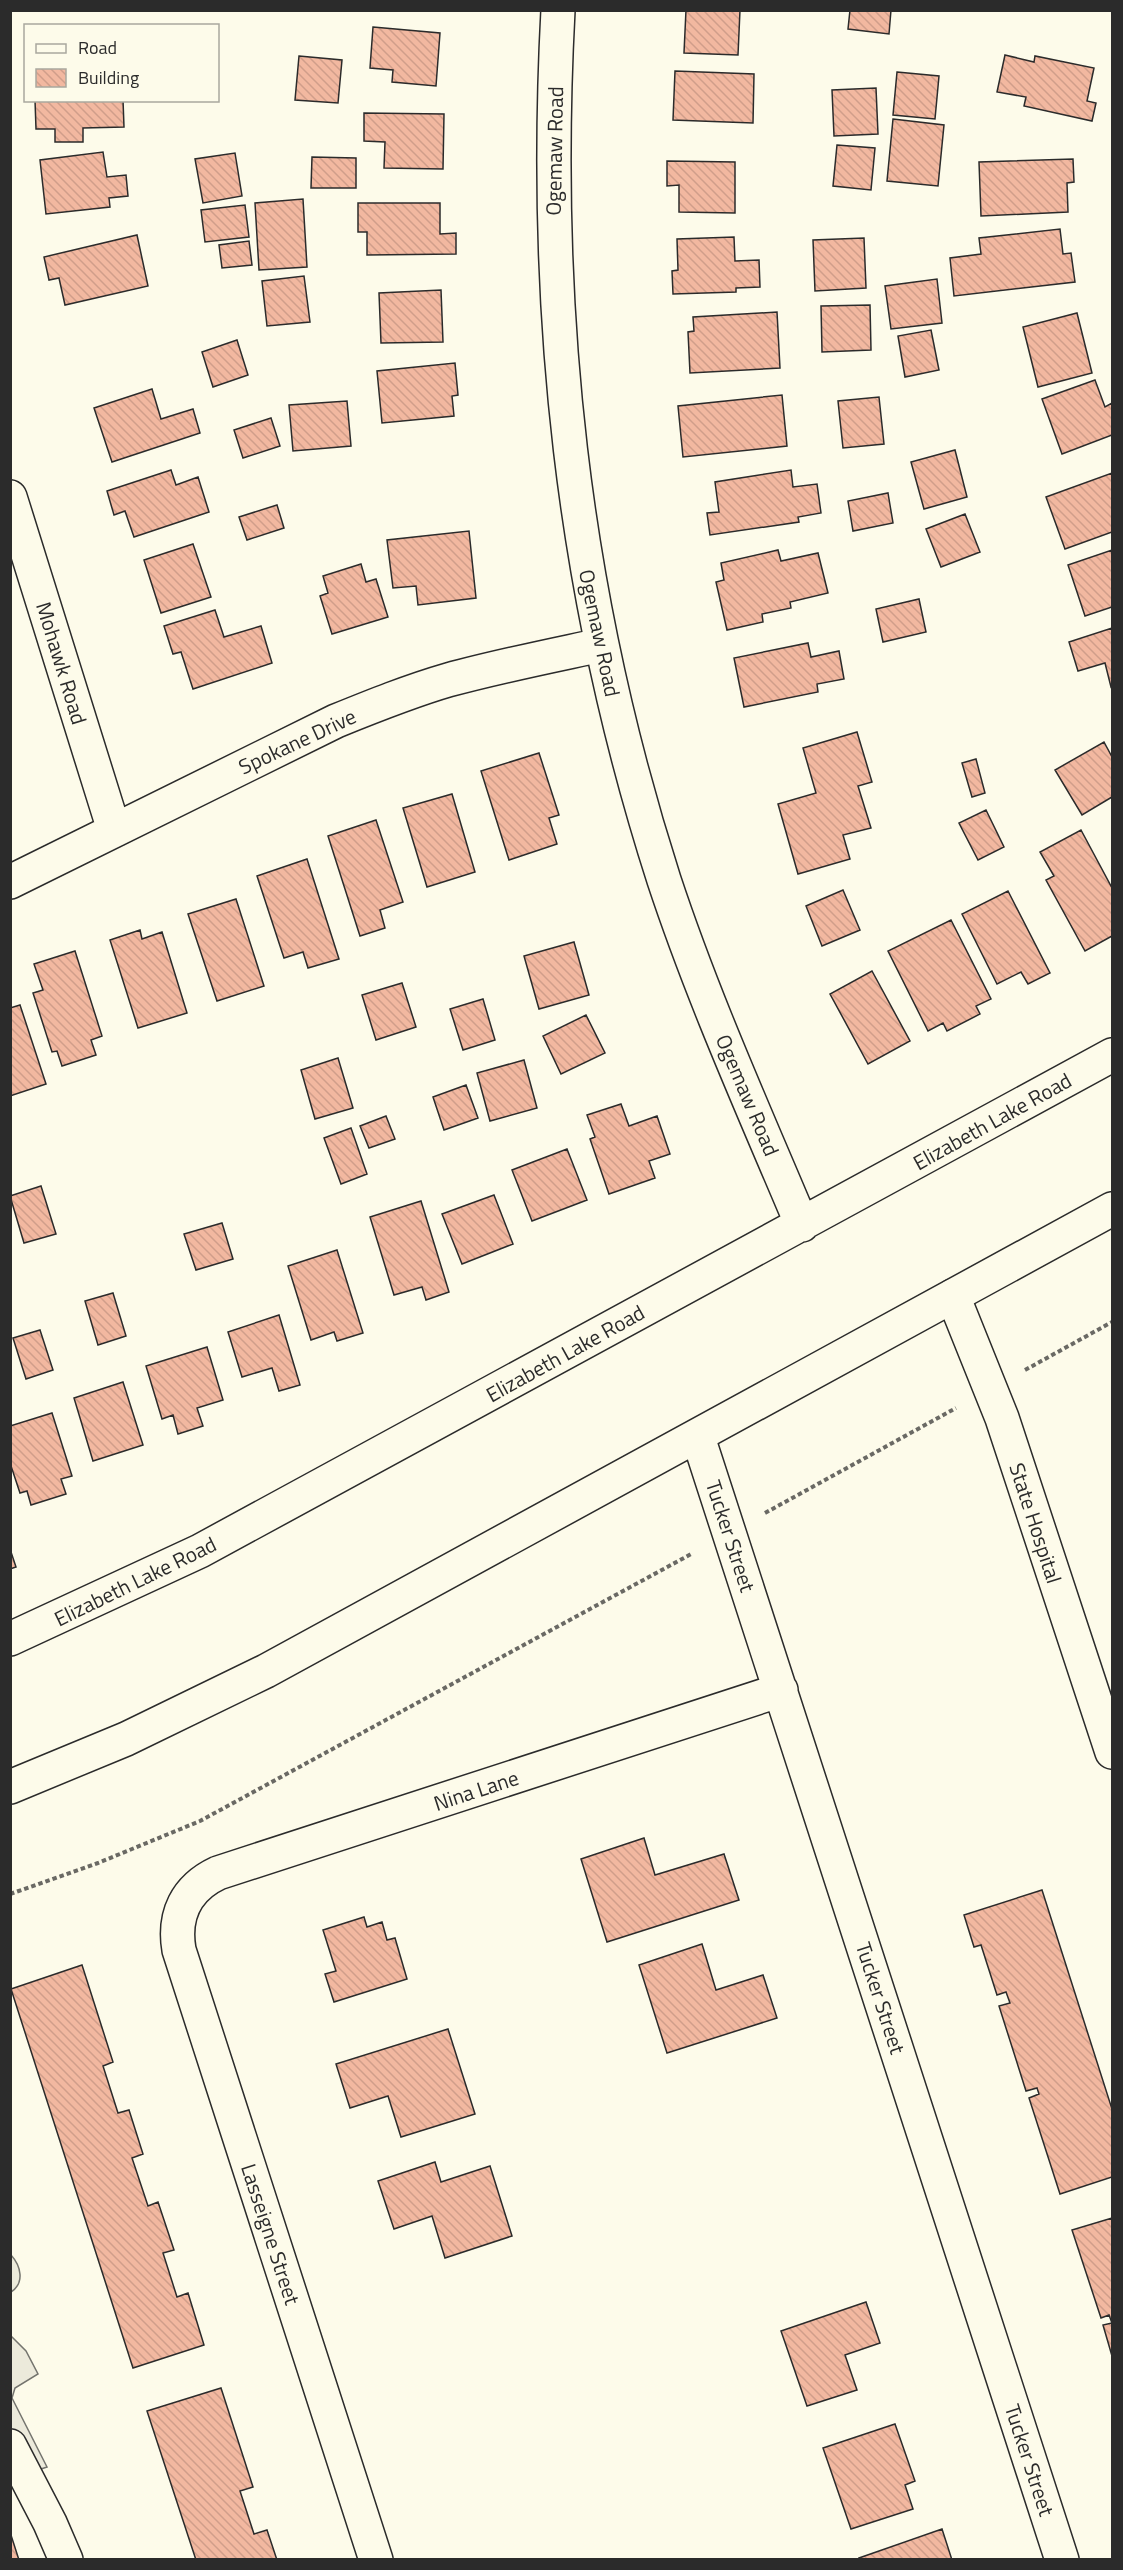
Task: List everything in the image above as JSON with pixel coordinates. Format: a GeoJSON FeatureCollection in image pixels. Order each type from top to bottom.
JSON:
{"type":"FeatureCollection","features":[{"type":"Feature","properties":{"kind":"street","name":"Ogemaw Road"},"geometry":{"type":"LineString","coordinates":[[558,10],[553,191],[560,357],[580,533],[601,645],[636,787],[665,881],[732,1059],[802,1225]]}},
{"type":"Feature","properties":{"kind":"street","name":"Mohawk Road"},"geometry":{"type":"LineString","coordinates":[[10,496],[114,830]]}},
{"type":"Feature","properties":{"kind":"street","name":"Spokane Drive"},"geometry":{"type":"LineString","coordinates":[[10,882],[284,745],[391,699],[493,668],[601,645]]}},
{"type":"Feature","properties":{"kind":"street","name":"Elizabeth Lake Road"},"geometry":{"type":"LineString","coordinates":[[10,1639],[200,1551],[1113,1055]]}},
{"type":"Feature","properties":{"kind":"street"},"geometry":{"type":"LineString","coordinates":[[10,1787],[126,1739],[257,1675],[698,1437],[1113,1209]]}},
{"type":"Feature","properties":{"kind":"street","name":"State Hospital"},"geometry":{"type":"LineString","coordinates":[[953,1296],[990,1389],[1113,1752]]}},
{"type":"Feature","properties":{"kind":"street","name":"Tucker Street"},"geometry":{"type":"LineString","coordinates":[[698,1437],[1062,2559]]}},
{"type":"Feature","properties":{"kind":"street","name":"Nina Lane"},"geometry":{"type":"LineString","coordinates":[[182,1907],[196,1887],[218,1873],[781,1690]]}},
{"type":"Feature","properties":{"kind":"street","name":"Lasseigne Street"},"geometry":{"type":"LineString","coordinates":[[182,1907],[176,1929],[179,1950],[376,2559]]}},
{"type":"Feature","properties":{"kind":"street"},"geometry":{"type":"LineString","coordinates":[[10,2446],[66,2559]]}},
{"type":"Feature","properties":{"kind":"path"},"geometry":{"type":"LineString","coordinates":[[10,1894],[98,1863],[200,1821],[1113,1322]]}},
{"type":"Feature","properties":{"kind":"green space"},"geometry":{"type":"Polygon","coordinates":[[[11,2255],[19,2269],[20,2279],[11,2292],[11,2255]]]}},
{"type":"Feature","properties":{"kind":"shaded area"},"geometry":{"type":"Polygon","coordinates":[[[10,2335],[26,2351],[38,2374],[15,2388],[12,2398],[47,2467],[11,2479],[10,2335]]]}},
{"type":"Feature","properties":{"kind":"building"},"geometry":{"type":"Polygon","coordinates":[[[686,10],[740,10],[738,55],[684,53],[686,10]]]}},
{"type":"Feature","properties":{"kind":"building"},"geometry":{"type":"Polygon","coordinates":[[[850,10],[891,10],[889,34],[848,29],[850,10]]]}},
{"type":"Feature","properties":{"kind":"building"},"geometry":{"type":"Polygon","coordinates":[[[373,27],[440,33],[436,86],[392,82],[393,70],[370,68],[373,27]]]}},
{"type":"Feature","properties":{"kind":"building"},"geometry":{"type":"Polygon","coordinates":[[[1005,55],[1034,62],[1035,56],[1094,68],[1087,101],[1096,103],[1092,121],[1024,106],[1026,97],[997,92],[1005,55]]]}},
{"type":"Feature","properties":{"kind":"building"},"geometry":{"type":"Polygon","coordinates":[[[299,56],[342,60],[338,103],[295,100],[299,56]]]}},
{"type":"Feature","properties":{"kind":"building"},"geometry":{"type":"Polygon","coordinates":[[[675,71],[754,74],[753,123],[673,120],[675,71]]]}},
{"type":"Feature","properties":{"kind":"building"},"geometry":{"type":"Polygon","coordinates":[[[897,72],[939,76],[935,119],[893,115],[897,72]]]}},
{"type":"Feature","properties":{"kind":"building"},"geometry":{"type":"Polygon","coordinates":[[[876,88],[878,134],[834,136],[832,90],[876,88]]]}},
{"type":"Feature","properties":{"kind":"building"},"geometry":{"type":"Polygon","coordinates":[[[35,102],[123,102],[124,127],[83,128],[83,142],[55,142],[55,129],[36,129],[35,102]]]}},
{"type":"Feature","properties":{"kind":"building"},"geometry":{"type":"Polygon","coordinates":[[[364,113],[444,114],[443,169],[384,168],[385,142],[364,141],[364,113]]]}},
{"type":"Feature","properties":{"kind":"building"},"geometry":{"type":"Polygon","coordinates":[[[893,119],[944,125],[938,186],[887,181],[893,119]]]}},
{"type":"Feature","properties":{"kind":"building"},"geometry":{"type":"Polygon","coordinates":[[[837,145],[875,148],[871,190],[833,186],[837,145]]]}},
{"type":"Feature","properties":{"kind":"building"},"geometry":{"type":"Polygon","coordinates":[[[103,152],[107,177],[126,175],[128,196],[109,198],[110,207],[46,214],[40,160],[103,152]]]}},
{"type":"Feature","properties":{"kind":"building"},"geometry":{"type":"Polygon","coordinates":[[[235,153],[242,196],[203,203],[195,159],[235,153]]]}},
{"type":"Feature","properties":{"kind":"building"},"geometry":{"type":"Polygon","coordinates":[[[312,157],[356,158],[356,188],[311,188],[312,157]]]}},
{"type":"Feature","properties":{"kind":"building"},"geometry":{"type":"Polygon","coordinates":[[[1073,159],[1074,182],[1067,183],[1068,212],[981,216],[979,162],[1073,159]]]}},
{"type":"Feature","properties":{"kind":"building"},"geometry":{"type":"Polygon","coordinates":[[[667,161],[735,162],[735,213],[679,212],[679,185],[667,186],[667,161]]]}},
{"type":"Feature","properties":{"kind":"building"},"geometry":{"type":"Polygon","coordinates":[[[303,199],[307,267],[259,270],[255,203],[303,199]]]}},
{"type":"Feature","properties":{"kind":"building"},"geometry":{"type":"Polygon","coordinates":[[[358,203],[440,203],[440,234],[456,233],[456,254],[367,255],[367,232],[358,232],[358,203]]]}},
{"type":"Feature","properties":{"kind":"building"},"geometry":{"type":"Polygon","coordinates":[[[245,205],[249,237],[205,242],[201,210],[245,205]]]}},
{"type":"Feature","properties":{"kind":"building"},"geometry":{"type":"Polygon","coordinates":[[[1060,229],[1063,254],[1071,253],[1075,282],[954,296],[950,258],[981,254],[979,238],[1060,229]]]}},
{"type":"Feature","properties":{"kind":"building"},"geometry":{"type":"Polygon","coordinates":[[[137,235],[148,286],[65,305],[59,278],[49,280],[44,257],[137,235]]]}},
{"type":"Feature","properties":{"kind":"building"},"geometry":{"type":"Polygon","coordinates":[[[734,237],[735,261],[759,260],[760,287],[736,288],[736,292],[673,294],[672,271],[678,270],[677,239],[734,237]]]}},
{"type":"Feature","properties":{"kind":"building"},"geometry":{"type":"Polygon","coordinates":[[[864,238],[866,288],[815,291],[813,240],[864,238]]]}},
{"type":"Feature","properties":{"kind":"building"},"geometry":{"type":"Polygon","coordinates":[[[249,241],[252,265],[222,268],[219,245],[249,241]]]}},
{"type":"Feature","properties":{"kind":"building"},"geometry":{"type":"Polygon","coordinates":[[[304,276],[310,322],[267,326],[262,281],[304,276]]]}},
{"type":"Feature","properties":{"kind":"building"},"geometry":{"type":"Polygon","coordinates":[[[937,279],[942,323],[891,329],[885,286],[937,279]]]}},
{"type":"Feature","properties":{"kind":"building"},"geometry":{"type":"Polygon","coordinates":[[[441,290],[443,342],[381,343],[379,293],[441,290]]]}},
{"type":"Feature","properties":{"kind":"building"},"geometry":{"type":"Polygon","coordinates":[[[870,305],[871,350],[822,352],[821,306],[870,305]]]}},
{"type":"Feature","properties":{"kind":"building"},"geometry":{"type":"Polygon","coordinates":[[[777,312],[780,368],[690,373],[688,332],[694,331],[693,317],[777,312]]]}},
{"type":"Feature","properties":{"kind":"building"},"geometry":{"type":"Polygon","coordinates":[[[1077,313],[1092,373],[1038,387],[1023,327],[1077,313]]]}},
{"type":"Feature","properties":{"kind":"building"},"geometry":{"type":"Polygon","coordinates":[[[931,330],[939,370],[905,377],[898,336],[931,330]]]}},
{"type":"Feature","properties":{"kind":"building"},"geometry":{"type":"Polygon","coordinates":[[[237,340],[248,375],[213,387],[202,352],[237,340]]]}},
{"type":"Feature","properties":{"kind":"building"},"geometry":{"type":"Polygon","coordinates":[[[455,363],[458,395],[452,396],[454,416],[382,423],[377,371],[455,363]]]}},
{"type":"Feature","properties":{"kind":"building"},"geometry":{"type":"Polygon","coordinates":[[[1095,380],[1105,407],[1112,403],[1112,435],[1062,454],[1042,399],[1095,380]]]}},
{"type":"Feature","properties":{"kind":"building"},"geometry":{"type":"Polygon","coordinates":[[[152,389],[161,419],[193,409],[200,433],[112,462],[94,408],[152,389]]]}},
{"type":"Feature","properties":{"kind":"building"},"geometry":{"type":"Polygon","coordinates":[[[782,395],[787,446],[683,457],[678,406],[782,395]]]}},
{"type":"Feature","properties":{"kind":"building"},"geometry":{"type":"Polygon","coordinates":[[[879,397],[884,444],[843,448],[838,401],[879,397]]]}},
{"type":"Feature","properties":{"kind":"building"},"geometry":{"type":"Polygon","coordinates":[[[347,401],[351,446],[293,451],[289,405],[347,401]]]}},
{"type":"Feature","properties":{"kind":"building"},"geometry":{"type":"Polygon","coordinates":[[[271,418],[280,446],[243,458],[234,430],[271,418]]]}},
{"type":"Feature","properties":{"kind":"building"},"geometry":{"type":"Polygon","coordinates":[[[955,450],[967,497],[924,509],[911,462],[955,450]]]}},
{"type":"Feature","properties":{"kind":"building"},"geometry":{"type":"Polygon","coordinates":[[[171,470],[176,485],[198,477],[209,512],[134,537],[125,511],[114,515],[107,491],[171,470]]]}},
{"type":"Feature","properties":{"kind":"building"},"geometry":{"type":"Polygon","coordinates":[[[791,470],[793,487],[817,484],[821,513],[798,517],[799,522],[710,535],[707,513],[719,512],[715,482],[791,470]]]}},
{"type":"Feature","properties":{"kind":"building"},"geometry":{"type":"Polygon","coordinates":[[[1112,473],[1112,532],[1065,549],[1046,497],[1112,473]]]}},
{"type":"Feature","properties":{"kind":"building"},"geometry":{"type":"Polygon","coordinates":[[[888,493],[893,523],[853,531],[848,501],[888,493]]]}},
{"type":"Feature","properties":{"kind":"building"},"geometry":{"type":"Polygon","coordinates":[[[277,505],[284,528],[247,540],[239,517],[277,505]]]}},
{"type":"Feature","properties":{"kind":"building"},"geometry":{"type":"Polygon","coordinates":[[[965,514],[980,552],[941,567],[926,529],[965,514]]]}},
{"type":"Feature","properties":{"kind":"building"},"geometry":{"type":"Polygon","coordinates":[[[469,531],[476,598],[418,605],[416,586],[393,588],[387,540],[469,531]]]}},
{"type":"Feature","properties":{"kind":"building"},"geometry":{"type":"Polygon","coordinates":[[[193,544],[211,597],[161,613],[144,560],[193,544]]]}},
{"type":"Feature","properties":{"kind":"building"},"geometry":{"type":"Polygon","coordinates":[[[778,550],[781,561],[818,553],[828,593],[790,602],[791,608],[762,614],[763,622],[727,630],[716,582],[724,580],[721,563],[778,550]]]}},
{"type":"Feature","properties":{"kind":"building"},"geometry":{"type":"Polygon","coordinates":[[[1112,550],[1112,607],[1085,616],[1068,565],[1112,550]]]}},
{"type":"Feature","properties":{"kind":"building"},"geometry":{"type":"Polygon","coordinates":[[[361,564],[366,582],[376,579],[388,617],[332,634],[320,596],[328,593],[323,576],[361,564]]]}},
{"type":"Feature","properties":{"kind":"building"},"geometry":{"type":"Polygon","coordinates":[[[919,599],[926,632],[883,642],[876,609],[919,599]]]}},
{"type":"Feature","properties":{"kind":"building"},"geometry":{"type":"Polygon","coordinates":[[[215,610],[224,637],[261,626],[272,663],[193,689],[181,652],[173,654],[164,626],[215,610]]]}},
{"type":"Feature","properties":{"kind":"building"},"geometry":{"type":"Polygon","coordinates":[[[1112,628],[1111,687],[1105,663],[1078,671],[1069,642],[1112,628]]]}},
{"type":"Feature","properties":{"kind":"building"},"geometry":{"type":"Polygon","coordinates":[[[808,643],[811,657],[839,651],[844,679],[817,684],[818,692],[744,707],[734,658],[808,643]]]}},
{"type":"Feature","properties":{"kind":"building"},"geometry":{"type":"Polygon","coordinates":[[[857,732],[872,782],[858,786],[871,828],[843,835],[850,859],[798,874],[778,804],[816,793],[803,748],[857,732]]]}},
{"type":"Feature","properties":{"kind":"building"},"geometry":{"type":"Polygon","coordinates":[[[1104,742],[1112,757],[1112,797],[1082,815],[1055,770],[1104,742]]]}},
{"type":"Feature","properties":{"kind":"building"},"geometry":{"type":"Polygon","coordinates":[[[539,753],[559,815],[549,818],[557,844],[509,860],[481,771],[539,753]]]}},
{"type":"Feature","properties":{"kind":"building"},"geometry":{"type":"Polygon","coordinates":[[[976,759],[985,793],[972,797],[962,763],[976,759]]]}},
{"type":"Feature","properties":{"kind":"building"},"geometry":{"type":"Polygon","coordinates":[[[452,794],[475,872],[427,887],[403,808],[452,794]]]}},
{"type":"Feature","properties":{"kind":"building"},"geometry":{"type":"Polygon","coordinates":[[[986,810],[1004,847],[978,860],[959,823],[986,810]]]}},
{"type":"Feature","properties":{"kind":"building"},"geometry":{"type":"Polygon","coordinates":[[[376,820],[403,902],[380,910],[385,928],[360,936],[328,836],[376,820]]]}},
{"type":"Feature","properties":{"kind":"building"},"geometry":{"type":"Polygon","coordinates":[[[1081,830],[1112,888],[1112,936],[1085,951],[1046,880],[1054,876],[1040,852],[1081,830]]]}},
{"type":"Feature","properties":{"kind":"building"},"geometry":{"type":"Polygon","coordinates":[[[307,859],[339,959],[308,968],[303,952],[284,958],[257,876],[307,859]]]}},
{"type":"Feature","properties":{"kind":"building"},"geometry":{"type":"Polygon","coordinates":[[[843,890],[860,930],[822,946],[806,906],[843,890]]]}},
{"type":"Feature","properties":{"kind":"building"},"geometry":{"type":"Polygon","coordinates":[[[1008,891],[1050,973],[1028,984],[1021,972],[997,984],[962,914],[1008,891]]]}},
{"type":"Feature","properties":{"kind":"building"},"geometry":{"type":"Polygon","coordinates":[[[236,899],[264,986],[217,1001],[188,914],[236,899]]]}},
{"type":"Feature","properties":{"kind":"building"},"geometry":{"type":"Polygon","coordinates":[[[951,920],[991,999],[976,1006],[980,1014],[947,1031],[943,1023],[928,1031],[888,951],[951,920]]]}},
{"type":"Feature","properties":{"kind":"building"},"geometry":{"type":"Polygon","coordinates":[[[140,930],[142,939],[162,932],[187,1013],[138,1028],[110,940],[140,930]]]}},
{"type":"Feature","properties":{"kind":"building"},"geometry":{"type":"Polygon","coordinates":[[[574,942],[589,995],[539,1009],[524,956],[574,942]]]}},
{"type":"Feature","properties":{"kind":"building"},"geometry":{"type":"Polygon","coordinates":[[[75,951],[102,1036],[91,1040],[96,1055],[62,1066],[57,1051],[52,1052],[33,993],[43,990],[34,964],[75,951]]]}},
{"type":"Feature","properties":{"kind":"building"},"geometry":{"type":"Polygon","coordinates":[[[872,971],[910,1041],[868,1064],[830,994],[872,971]]]}},
{"type":"Feature","properties":{"kind":"building"},"geometry":{"type":"Polygon","coordinates":[[[402,983],[416,1027],[376,1040],[362,995],[402,983]]]}},
{"type":"Feature","properties":{"kind":"building"},"geometry":{"type":"Polygon","coordinates":[[[483,999],[495,1040],[463,1050],[450,1009],[483,999]]]}},
{"type":"Feature","properties":{"kind":"building"},"geometry":{"type":"Polygon","coordinates":[[[20,1005],[46,1084],[10,1096],[10,1008],[20,1005]]]}},
{"type":"Feature","properties":{"kind":"building"},"geometry":{"type":"Polygon","coordinates":[[[586,1015],[605,1053],[561,1074],[543,1036],[586,1015]]]}},
{"type":"Feature","properties":{"kind":"building"},"geometry":{"type":"Polygon","coordinates":[[[338,1058],[353,1108],[315,1119],[301,1070],[338,1058]]]}},
{"type":"Feature","properties":{"kind":"building"},"geometry":{"type":"Polygon","coordinates":[[[524,1060],[537,1108],[490,1121],[477,1073],[524,1060]]]}},
{"type":"Feature","properties":{"kind":"building"},"geometry":{"type":"Polygon","coordinates":[[[466,1085],[478,1118],[444,1130],[433,1097],[466,1085]]]}},
{"type":"Feature","properties":{"kind":"building"},"geometry":{"type":"Polygon","coordinates":[[[621,1104],[629,1126],[657,1116],[670,1154],[649,1161],[655,1178],[609,1194],[590,1139],[595,1137],[587,1115],[621,1104]]]}},
{"type":"Feature","properties":{"kind":"building"},"geometry":{"type":"Polygon","coordinates":[[[386,1116],[395,1139],[369,1148],[360,1126],[386,1116]]]}},
{"type":"Feature","properties":{"kind":"building"},"geometry":{"type":"Polygon","coordinates":[[[351,1128],[367,1174],[341,1184],[324,1138],[351,1128]]]}},
{"type":"Feature","properties":{"kind":"building"},"geometry":{"type":"Polygon","coordinates":[[[567,1149],[587,1200],[532,1221],[512,1170],[567,1149]]]}},
{"type":"Feature","properties":{"kind":"building"},"geometry":{"type":"Polygon","coordinates":[[[41,1186],[56,1234],[24,1243],[10,1196],[41,1186]]]}},
{"type":"Feature","properties":{"kind":"building"},"geometry":{"type":"Polygon","coordinates":[[[494,1195],[513,1244],[462,1264],[442,1214],[494,1195]]]}},
{"type":"Feature","properties":{"kind":"building"},"geometry":{"type":"Polygon","coordinates":[[[421,1201],[449,1292],[426,1300],[422,1287],[394,1295],[370,1217],[421,1201]]]}},
{"type":"Feature","properties":{"kind":"building"},"geometry":{"type":"Polygon","coordinates":[[[222,1223],[233,1259],[196,1270],[184,1234],[222,1223]]]}},
{"type":"Feature","properties":{"kind":"building"},"geometry":{"type":"Polygon","coordinates":[[[337,1250],[363,1333],[337,1341],[334,1332],[311,1340],[288,1266],[337,1250]]]}},
{"type":"Feature","properties":{"kind":"building"},"geometry":{"type":"Polygon","coordinates":[[[113,1293],[126,1336],[98,1345],[85,1301],[113,1293]]]}},
{"type":"Feature","properties":{"kind":"building"},"geometry":{"type":"Polygon","coordinates":[[[279,1315],[300,1385],[279,1391],[272,1368],[242,1377],[228,1332],[279,1315]]]}},
{"type":"Feature","properties":{"kind":"building"},"geometry":{"type":"Polygon","coordinates":[[[40,1330],[53,1370],[26,1379],[13,1338],[40,1330]]]}},
{"type":"Feature","properties":{"kind":"building"},"geometry":{"type":"Polygon","coordinates":[[[207,1347],[223,1400],[197,1408],[203,1426],[178,1434],[173,1415],[162,1419],[146,1366],[207,1347]]]}},
{"type":"Feature","properties":{"kind":"building"},"geometry":{"type":"Polygon","coordinates":[[[123,1382],[143,1445],[93,1461],[74,1398],[123,1382]]]}},
{"type":"Feature","properties":{"kind":"building"},"geometry":{"type":"Polygon","coordinates":[[[52,1413],[72,1476],[61,1479],[66,1494],[31,1505],[27,1491],[20,1493],[10,1463],[10,1426],[52,1413]]]}},
{"type":"Feature","properties":{"kind":"building"},"geometry":{"type":"Polygon","coordinates":[[[10,1549],[16,1567],[10,1569],[10,1549]]]}},
{"type":"Feature","properties":{"kind":"building"},"geometry":{"type":"Polygon","coordinates":[[[644,1838],[655,1875],[724,1854],[739,1900],[607,1942],[581,1859],[644,1838]]]}},
{"type":"Feature","properties":{"kind":"building"},"geometry":{"type":"Polygon","coordinates":[[[1042,1890],[1112,2109],[1112,2177],[1060,2194],[1029,2098],[1039,2094],[1037,2088],[1026,2091],[999,2006],[1010,2003],[1006,1992],[997,1995],[981,1945],[974,1947],[964,1915],[1042,1890]]]}},
{"type":"Feature","properties":{"kind":"building"},"geometry":{"type":"Polygon","coordinates":[[[364,1917],[367,1927],[382,1922],[387,1940],[395,1938],[407,1979],[334,2002],[325,1974],[336,1971],[323,1930],[364,1917]]]}},
{"type":"Feature","properties":{"kind":"building"},"geometry":{"type":"Polygon","coordinates":[[[702,1944],[716,1990],[763,1975],[777,2018],[667,2053],[639,1965],[702,1944]]]}},
{"type":"Feature","properties":{"kind":"building"},"geometry":{"type":"Polygon","coordinates":[[[82,1965],[113,2062],[103,2066],[118,2113],[129,2110],[143,2154],[132,2158],[148,2206],[158,2202],[174,2250],[163,2253],[177,2297],[188,2293],[204,2345],[133,2368],[11,1989],[82,1965]]]}},
{"type":"Feature","properties":{"kind":"building"},"geometry":{"type":"Polygon","coordinates":[[[448,2029],[475,2114],[401,2137],[388,2096],[350,2108],[336,2064],[448,2029]]]}},
{"type":"Feature","properties":{"kind":"building"},"geometry":{"type":"Polygon","coordinates":[[[435,2162],[441,2182],[490,2166],[512,2236],[445,2258],[432,2216],[394,2229],[378,2181],[435,2162]]]}},
{"type":"Feature","properties":{"kind":"building"},"geometry":{"type":"Polygon","coordinates":[[[1112,2218],[1112,2323],[1109,2315],[1101,2318],[1072,2230],[1112,2218]]]}},
{"type":"Feature","properties":{"kind":"building"},"geometry":{"type":"Polygon","coordinates":[[[866,2302],[880,2343],[845,2355],[857,2390],[807,2406],[781,2331],[866,2302]]]}},
{"type":"Feature","properties":{"kind":"building"},"geometry":{"type":"Polygon","coordinates":[[[1112,2323],[1112,2356],[1103,2325],[1112,2323]]]}},
{"type":"Feature","properties":{"kind":"building"},"geometry":{"type":"Polygon","coordinates":[[[221,2388],[253,2487],[240,2491],[254,2534],[267,2530],[277,2560],[196,2560],[147,2411],[221,2388]]]}},
{"type":"Feature","properties":{"kind":"building"},"geometry":{"type":"Polygon","coordinates":[[[895,2424],[915,2481],[905,2485],[913,2509],[851,2529],[823,2448],[895,2424]]]}},
{"type":"Feature","properties":{"kind":"building"},"geometry":{"type":"Polygon","coordinates":[[[942,2529],[952,2560],[860,2560],[859,2558],[942,2529]]]}},
{"type":"Feature","properties":{"kind":"building"},"geometry":{"type":"Polygon","coordinates":[[[10,2532],[19,2560],[10,2560],[10,2532]]]}}]}
